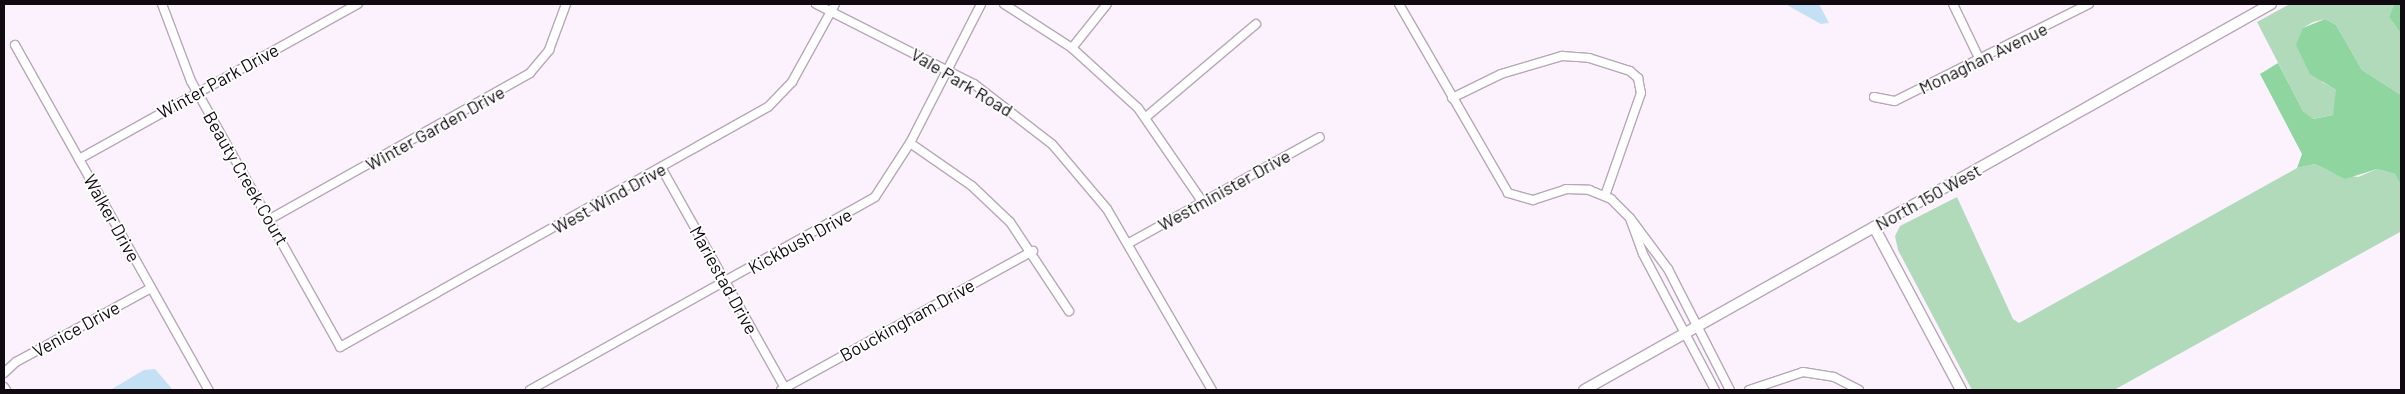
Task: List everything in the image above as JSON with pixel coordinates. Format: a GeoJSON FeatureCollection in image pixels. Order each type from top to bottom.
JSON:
{"type":"FeatureCollection","features":[{"type":"Feature","properties":{"kind":"street","name":"Beauty Creek Court"},"geometry":{"type":"LineString","coordinates":[[162,4],[197,92],[270,219],[340,347]]}},
{"type":"Feature","properties":{"kind":"street","name":"Winter Park Drive"},"geometry":{"type":"LineString","coordinates":[[79,159],[358,4]]}},
{"type":"Feature","properties":{"kind":"street","name":"Winter Garden Drive"},"geometry":{"type":"LineString","coordinates":[[270,219],[530,73],[549,50],[566,4]]}},
{"type":"Feature","properties":{"kind":"street","name":"Vale Park Road"},"geometry":{"type":"LineString","coordinates":[[816,4],[833,7],[947,70],[1006,106],[1052,144],[1093,189],[1129,243],[1212,390]]}},
{"type":"Feature","properties":{"kind":"street","name":"Kickbush Drive"},"geometry":{"type":"LineString","coordinates":[[530,390],[876,197],[910,143],[981,4]]}},
{"type":"Feature","properties":{"kind":"street"},"geometry":{"type":"LineString","coordinates":[[1004,4],[1072,48],[1146,117],[1202,202]]}},
{"type":"Feature","properties":{"kind":"street"},"geometry":{"type":"LineString","coordinates":[[1072,48],[1107,4]]}},
{"type":"Feature","properties":{"kind":"street"},"geometry":{"type":"LineString","coordinates":[[1399,4],[1452,98],[1511,195],[1533,200],[1573,188],[1605,196],[1630,218],[1659,252],[1699,325],[1730,390]]}},
{"type":"Feature","properties":{"kind":"street"},"geometry":{"type":"LineString","coordinates":[[1953,4],[1980,60]]}},
{"type":"Feature","properties":{"kind":"street","name":"Monaghan Avenue"},"geometry":{"type":"LineString","coordinates":[[1874,97],[1895,101],[2089,4]]}},
{"type":"Feature","properties":{"kind":"street","name":"North 150 West"},"geometry":{"type":"LineString","coordinates":[[1584,390],[2271,4]]}},
{"type":"Feature","properties":{"kind":"street","name":"West Wind Drive"},"geometry":{"type":"LineString","coordinates":[[340,347],[662,169],[768,107],[792,82],[833,7]]}},
{"type":"Feature","properties":{"kind":"street"},"geometry":{"type":"LineString","coordinates":[[1146,117],[1256,24]]}},
{"type":"Feature","properties":{"kind":"street","name":"Walker Drive"},"geometry":{"type":"LineString","coordinates":[[15,45],[209,390]]}},
{"type":"Feature","properties":{"kind":"street"},"geometry":{"type":"LineString","coordinates":[[1452,98],[1501,74],[1562,56],[1589,58],[1630,71],[1638,78],[1641,93],[1605,196]]}},
{"type":"Feature","properties":{"kind":"street","name":"Westminister Drive"},"geometry":{"type":"LineString","coordinates":[[1129,243],[1320,137]]}},
{"type":"Feature","properties":{"kind":"street"},"geometry":{"type":"LineString","coordinates":[[910,143],[983,195],[1033,251],[1069,311]]}},
{"type":"Feature","properties":{"kind":"street","name":"Mariestad Drive"},"geometry":{"type":"LineString","coordinates":[[662,169],[784,389]]}},
{"type":"Feature","properties":{"kind":"street"},"geometry":{"type":"LineString","coordinates":[[1630,218],[1684,333],[1715,390]]}},
{"type":"Feature","properties":{"kind":"street"},"geometry":{"type":"LineString","coordinates":[[1874,227],[1960,390]]}},
{"type":"Feature","properties":{"kind":"street","name":"Bouckingham Drive"},"geometry":{"type":"LineString","coordinates":[[784,389],[1033,251]]}},
{"type":"Feature","properties":{"kind":"street","name":"Venice Drive"},"geometry":{"type":"LineString","coordinates":[[4,373],[16,362],[151,288]]}},
{"type":"Feature","properties":{"kind":"street"},"geometry":{"type":"LineString","coordinates":[[1749,390],[1803,372],[1834,377],[1859,390]]}},
{"type":"Feature","properties":{"kind":"green space"},"geometry":{"type":"Polygon","coordinates":[[[2290,4],[2394,4],[2389,17],[2401,34],[2401,95],[2362,70],[2336,25],[2325,19],[2313,22],[2303,28],[2322,82],[2336,90],[2338,104],[2333,115],[2312,119],[2303,111],[2257,22],[2290,4]]]}},
{"type":"Feature","properties":{"kind":"green space"},"geometry":{"type":"Polygon","coordinates":[[[2394,4],[2401,4],[2401,34],[2389,17],[2394,4]]]}},
{"type":"Feature","properties":{"kind":"green space"},"geometry":{"type":"Polygon","coordinates":[[[2325,19],[2336,25],[2362,70],[2401,95],[2401,186],[2395,174],[2377,169],[2345,179],[2315,164],[2297,168],[2302,154],[2260,74],[2278,63],[2303,111],[2313,119],[2333,115],[2336,90],[2310,74],[2296,45],[2303,28],[2325,19]]]}},
{"type":"Feature","properties":{"kind":"green space"},"geometry":{"type":"Polygon","coordinates":[[[2315,164],[2333,173],[2358,177],[2377,169],[2395,174],[2401,186],[2400,232],[2114,390],[1972,390],[1898,250],[1895,236],[1900,226],[1957,197],[2013,319],[2019,323],[2297,168],[2315,164]]]}},
{"type":"Feature","properties":{"kind":"water"},"geometry":{"type":"Polygon","coordinates":[[[1785,4],[1819,4],[1829,23],[1821,24],[1785,4]]]}},
{"type":"Feature","properties":{"kind":"water"},"geometry":{"type":"Polygon","coordinates":[[[155,369],[173,390],[110,390],[144,370],[155,369]]]}}]}
